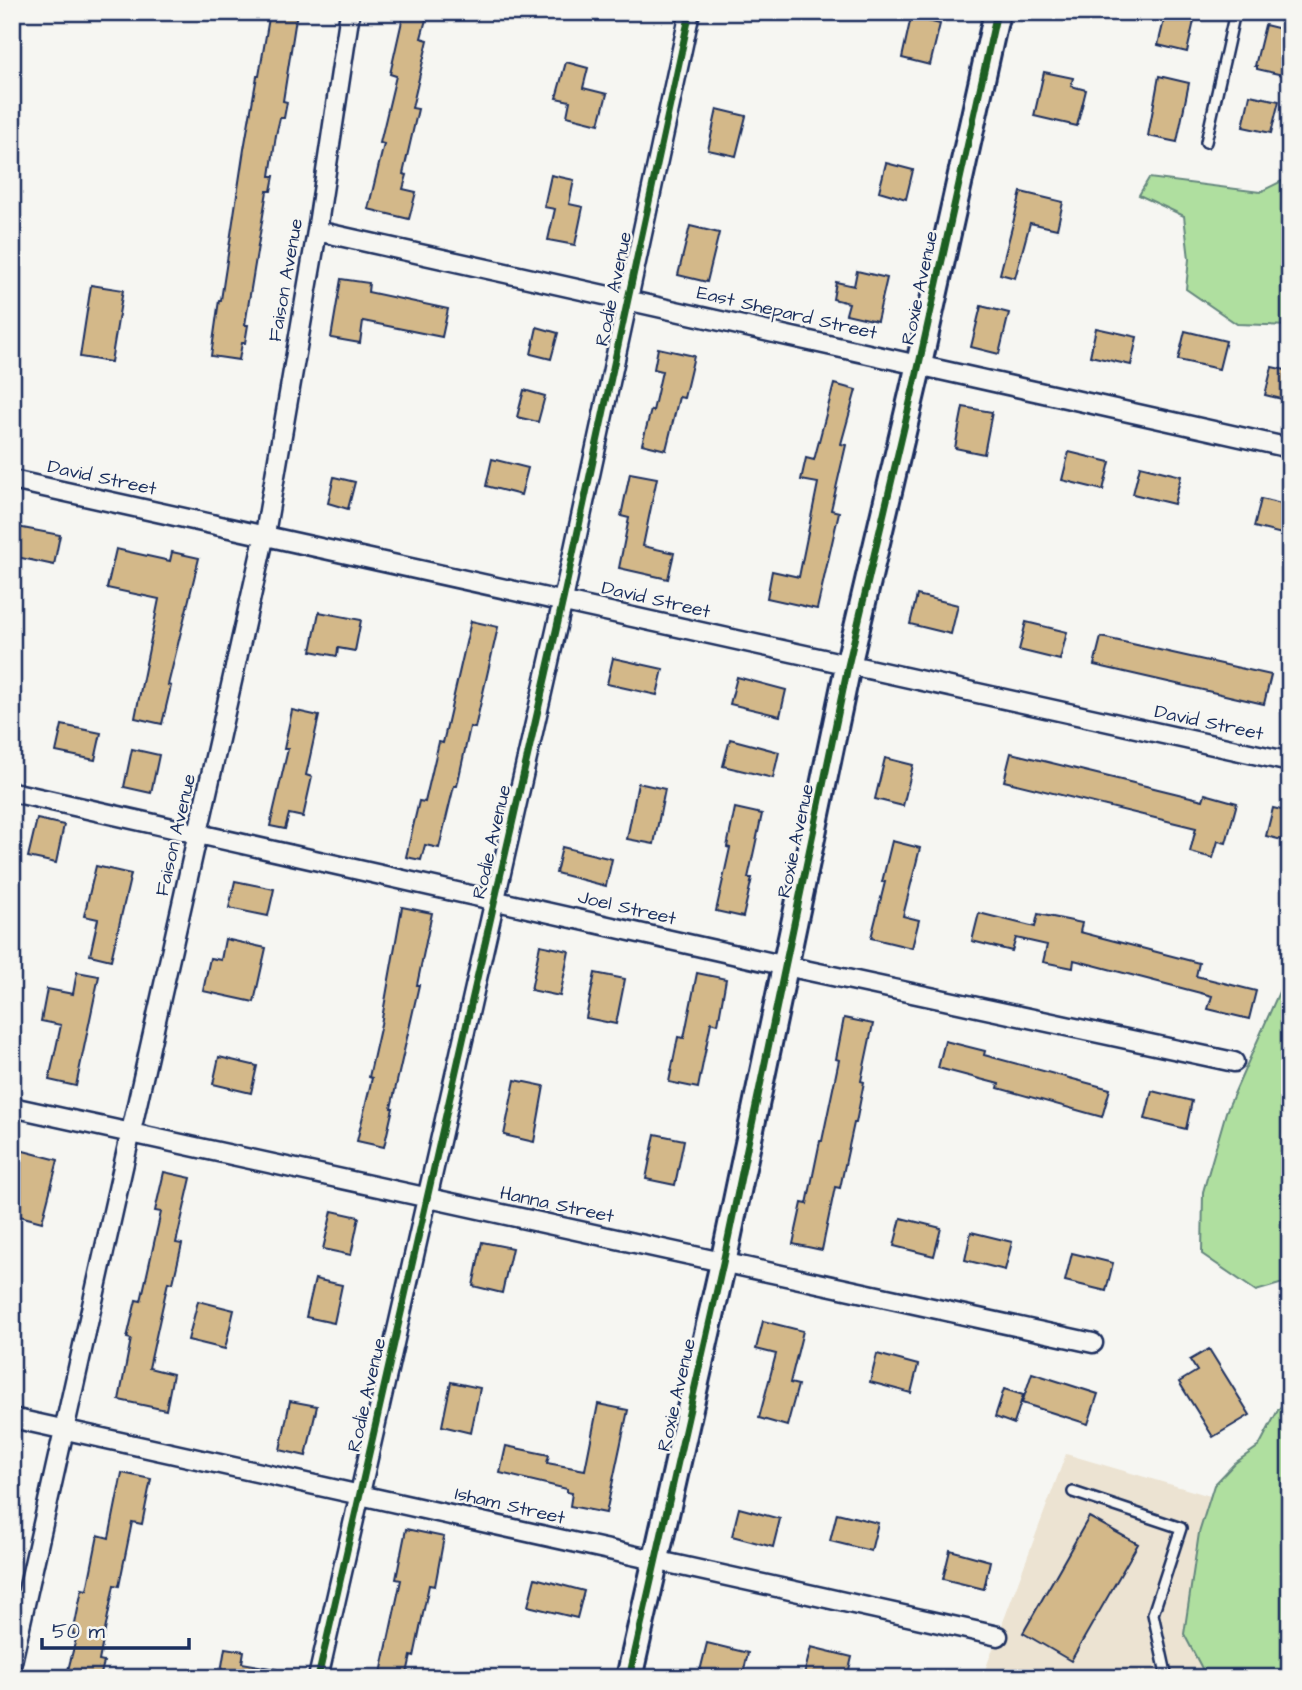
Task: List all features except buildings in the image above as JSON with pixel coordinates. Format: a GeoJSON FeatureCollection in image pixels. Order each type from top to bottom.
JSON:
{"type":"FeatureCollection","features":[{"type":"Feature","properties":{"kind":"street","name":"Faison Avenue"},"geometry":{"type":"LineString","coordinates":[[12,1662],[265,534],[317,231],[350,12]]}},
{"type":"Feature","properties":{"kind":"street","name":"Rodie Avenue"},"geometry":{"type":"LineString","coordinates":[[318,1678],[564,600],[690,12]]}},
{"type":"Feature","properties":{"kind":"street","name":"Roxie Avenue"},"geometry":{"type":"LineString","coordinates":[[629,1678],[723,1263],[848,666],[919,364],[997,12]]}},
{"type":"Feature","properties":{"kind":"street","name":"East Shepard Street"},"geometry":{"type":"LineString","coordinates":[[317,231],[1290,448]]}},
{"type":"Feature","properties":{"kind":"street","name":"David Street"},"geometry":{"type":"LineString","coordinates":[[12,480],[1290,762]]}},
{"type":"Feature","properties":{"kind":"street","name":"Joel Street"},"geometry":{"type":"LineString","coordinates":[[12,792],[786,966],[1234,1062]]}},
{"type":"Feature","properties":{"kind":"street","name":"Hanna Street"},"geometry":{"type":"LineString","coordinates":[[12,1107],[1093,1343]]}},
{"type":"Feature","properties":{"kind":"street","name":"Isham Street"},"geometry":{"type":"LineString","coordinates":[[12,1418],[998,1636]]}},
{"type":"Feature","properties":{"kind":"lane"},"geometry":{"type":"LineString","coordinates":[[1206,142],[1235,12]]}},
{"type":"Feature","properties":{"kind":"lane"},"geometry":{"type":"LineString","coordinates":[[1073,1492],[1181,1528],[1153,1614],[1167,1678]]}},
{"type":"Feature","properties":{"kind":"shaded area"},"geometry":{"type":"Polygon","coordinates":[[[1066,1454],[1210,1496],[1199,1533],[1184,1634],[1207,1678],[982,1678],[1066,1454]]]}},
{"type":"Feature","properties":{"kind":"green space"},"geometry":{"type":"Polygon","coordinates":[[[1290,169],[1290,326],[1237,324],[1186,289],[1189,259],[1184,216],[1139,195],[1149,178],[1260,192],[1288,178],[1290,169]]]}},
{"type":"Feature","properties":{"kind":"green space"},"geometry":{"type":"Polygon","coordinates":[[[1290,967],[1290,1281],[1256,1291],[1202,1254],[1203,1192],[1226,1112],[1290,967]]]}},
{"type":"Feature","properties":{"kind":"green space"},"geometry":{"type":"Polygon","coordinates":[[[1290,1395],[1290,1465],[1282,1489],[1290,1499],[1290,1678],[1207,1678],[1184,1634],[1199,1533],[1214,1485],[1235,1463],[1259,1446],[1278,1410],[1290,1395]]]}},
{"type":"Feature","properties":{"kind":"cycle path"},"geometry":{"type":"LineString","coordinates":[[318,1678],[563,600],[690,12]]}},
{"type":"Feature","properties":{"kind":"cycle path"},"geometry":{"type":"LineString","coordinates":[[629,1678],[723,1263],[848,666],[919,364],[997,12]]}}]}
